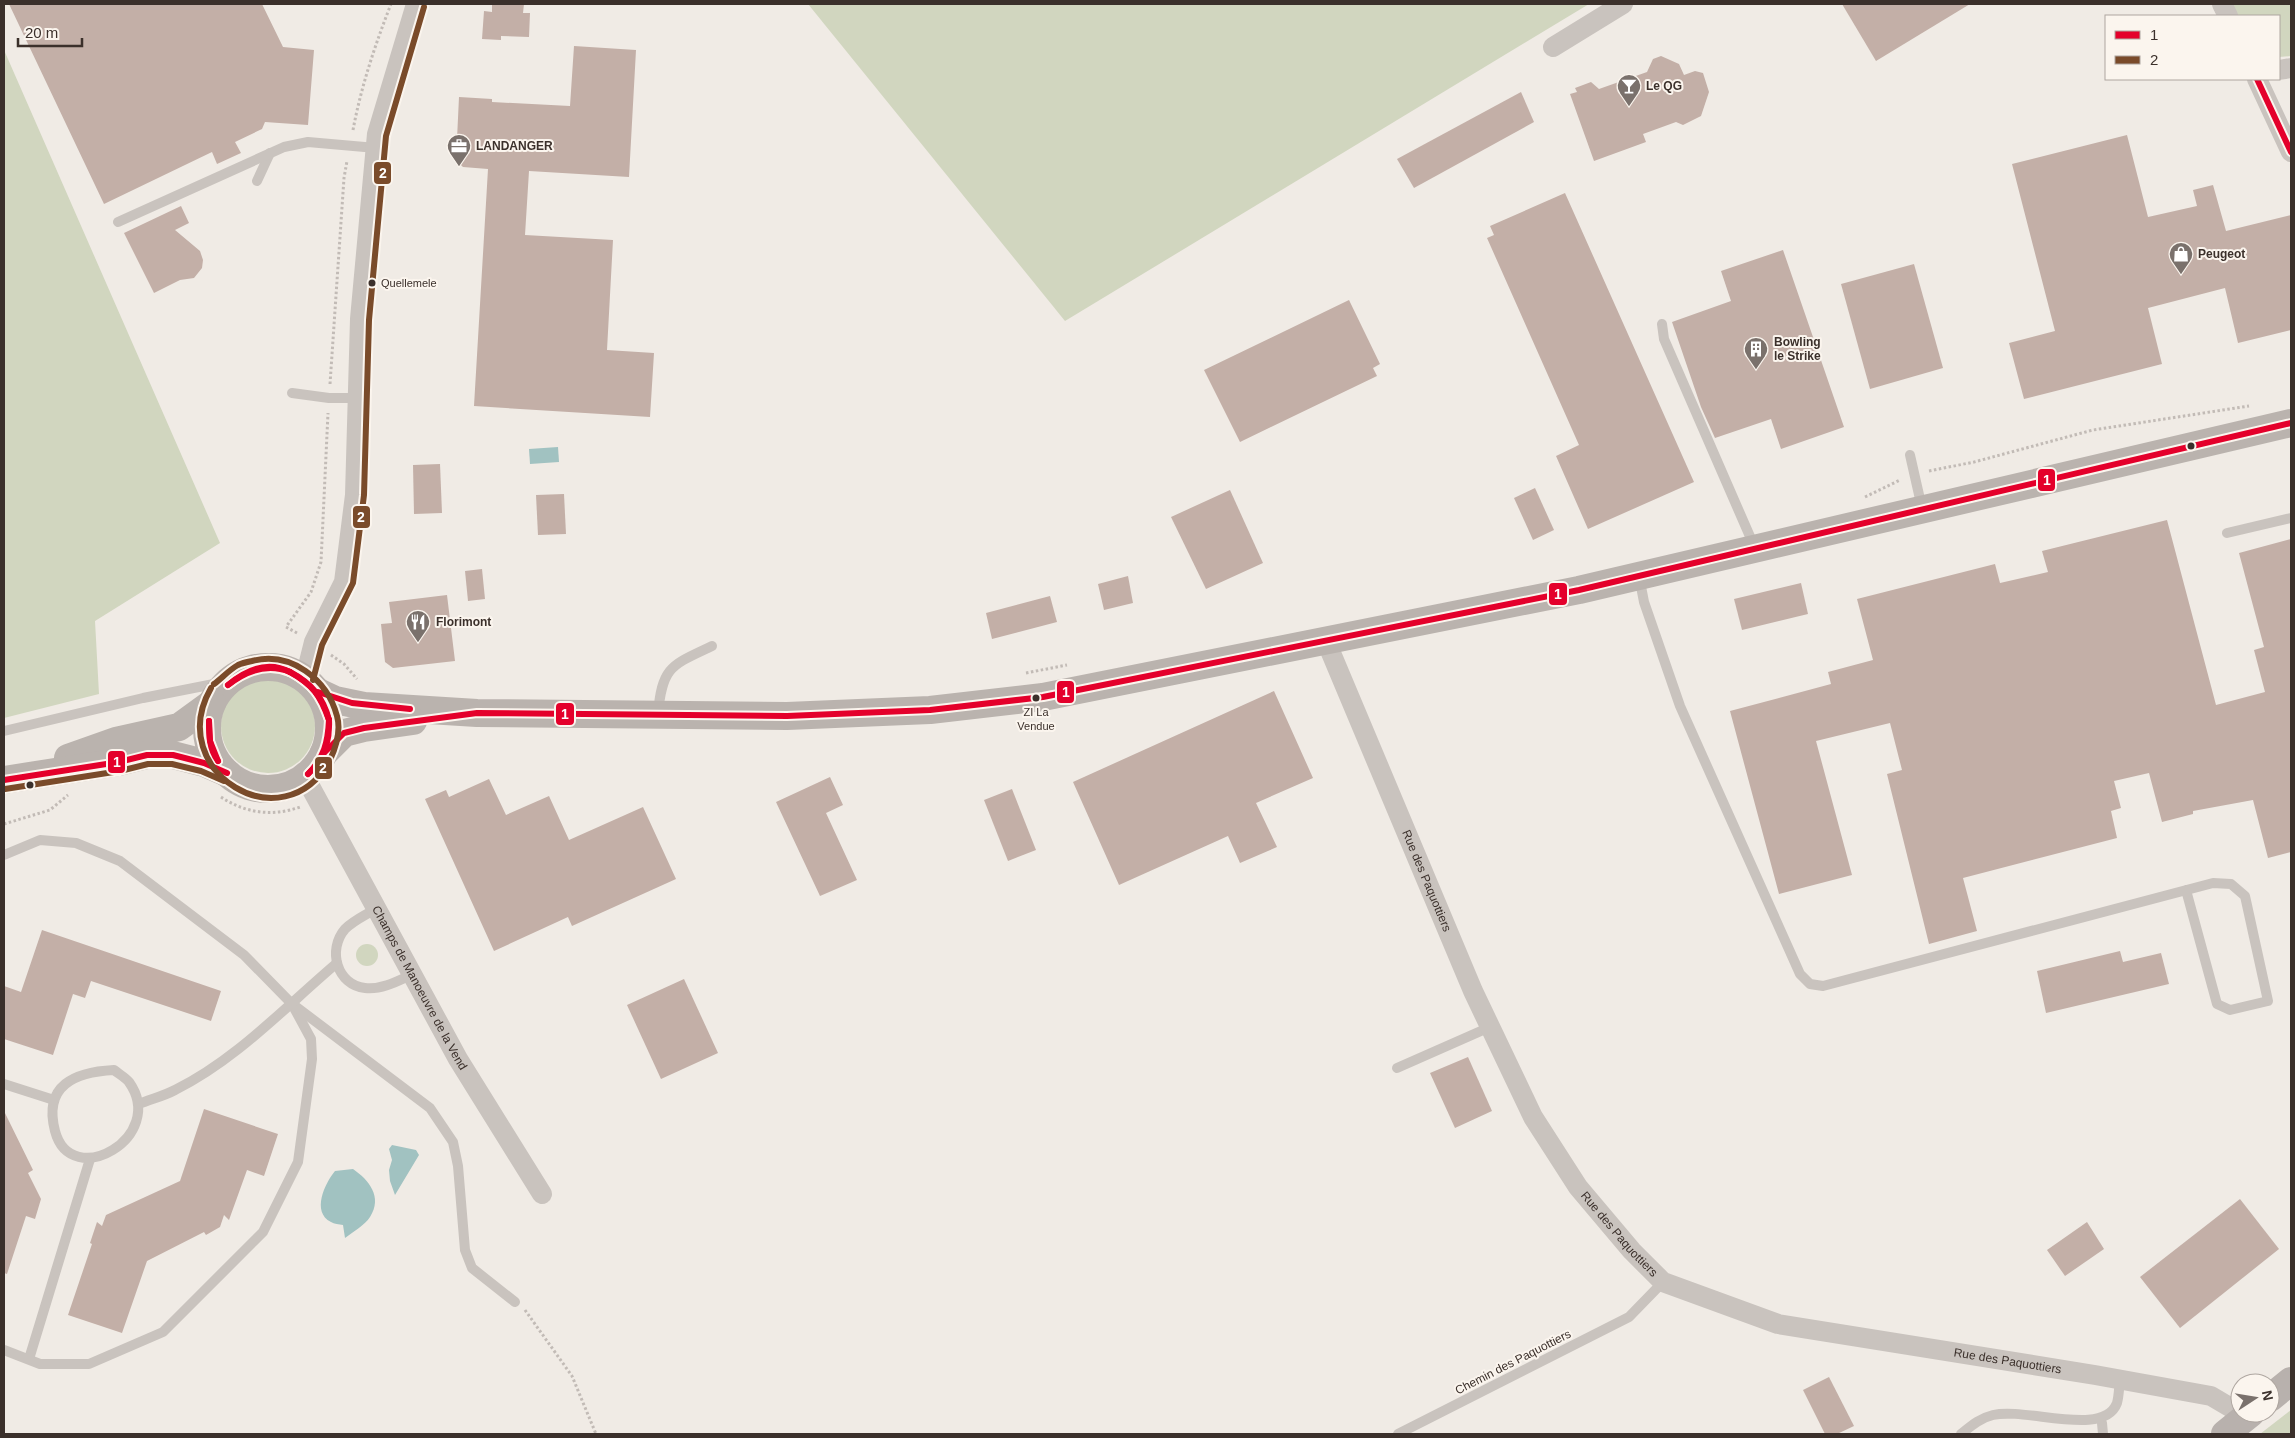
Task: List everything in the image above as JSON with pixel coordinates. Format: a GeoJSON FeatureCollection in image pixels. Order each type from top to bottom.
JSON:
{"type":"FeatureCollection","features":[{"type":"Feature","properties":{"kind":"main road"},"geometry":{"type":"LineString","coordinates":[[227,773],[216,758],[208,740],[208,722],[212,703],[219,691],[229,681],[249,669],[269,666],[288,670],[335,700],[364,706],[477,713],[787,716],[930,710],[1043,696],[1579,590],[1922,508],[2291,423]]}},
{"type":"Feature","properties":{"kind":"main road"},"geometry":{"type":"LineString","coordinates":[[312,685],[327,711],[329,733],[324,753]]}},
{"type":"Feature","properties":{"kind":"main road"},"geometry":{"type":"LineString","coordinates":[[5,780],[116,741],[179,727],[212,703]]}},
{"type":"Feature","properties":{"kind":"main road"},"geometry":{"type":"LineString","coordinates":[[5,780],[118,762],[147,755],[173,755],[204,763],[227,773],[241,783],[257,788],[274,789],[291,785],[305,777],[316,766],[324,753],[344,733],[364,728],[477,713]]}},
{"type":"Feature","properties":{"kind":"main road"},"geometry":{"type":"LineString","coordinates":[[2280,1390],[2291,1381]]}},
{"type":"Feature","properties":{"kind":"street"},"geometry":{"type":"LineString","coordinates":[[312,685],[314,642],[344,582],[355,495],[360,319],[377,134],[416,4]]}},
{"type":"Feature","properties":{"kind":"street"},"geometry":{"type":"LineString","coordinates":[[1553,47],[1623,4]]}},
{"type":"Feature","properties":{"kind":"street"},"geometry":{"type":"LineString","coordinates":[[2258,80],[2291,152]]}},
{"type":"Feature","properties":{"kind":"street","name":"Rue des Paquottiers"},"geometry":{"type":"LineString","coordinates":[[1326,641],[1469,982],[1534,1117],[1578,1187],[1632,1251],[1663,1282],[1778,1324],[2211,1396],[2230,1407]]}},
{"type":"Feature","properties":{"kind":"street","name":"Champs de Manoeuvre de la Vend"},"geometry":{"type":"LineString","coordinates":[[305,777],[458,1058],[542,1194]]}},
{"type":"Feature","properties":{"kind":"lane"},"geometry":{"type":"LineString","coordinates":[[118,222],[284,147],[308,142],[376,148]]}},
{"type":"Feature","properties":{"kind":"lane"},"geometry":{"type":"LineString","coordinates":[[257,181],[270,153]]}},
{"type":"Feature","properties":{"kind":"lane"},"geometry":{"type":"LineString","coordinates":[[1662,324],[1664,339],[1755,548]]}},
{"type":"Feature","properties":{"kind":"lane"},"geometry":{"type":"LineString","coordinates":[[292,393],[329,398],[358,398]]}},
{"type":"Feature","properties":{"kind":"lane"},"geometry":{"type":"LineString","coordinates":[[1910,454],[1922,508]]}},
{"type":"Feature","properties":{"kind":"lane"},"geometry":{"type":"LineString","coordinates":[[2227,533],[2291,518]]}},
{"type":"Feature","properties":{"kind":"lane"},"geometry":{"type":"LineString","coordinates":[[1638,576],[1644,602],[1680,706],[1800,974],[1810,984],[1823,986],[2186,890],[2213,883],[2231,884],[2245,896],[2268,1001],[2230,1010],[2217,1004],[2186,890]]}},
{"type":"Feature","properties":{"kind":"lane"},"geometry":{"type":"LineString","coordinates":[[658,714],[660,690],[668,672],[682,660],[712,646]]}},
{"type":"Feature","properties":{"kind":"lane"},"geometry":{"type":"LineString","coordinates":[[4,731],[143,698],[229,681]]}},
{"type":"Feature","properties":{"kind":"lane"},"geometry":{"type":"LineString","coordinates":[[4,855],[40,840],[76,843],[120,860],[244,954],[292,1004],[430,1108],[453,1142],[458,1166],[465,1250],[472,1268],[515,1302]]}},
{"type":"Feature","properties":{"kind":"lane"},"geometry":{"type":"LineString","coordinates":[[377,908],[354,921],[338,940],[337,963],[341,975],[350,984],[365,988],[382,988],[413,974]]}},
{"type":"Feature","properties":{"kind":"lane"},"geometry":{"type":"LineString","coordinates":[[139,1104],[175,1090],[220,1063],[292,1004],[337,963]]}},
{"type":"Feature","properties":{"kind":"lane"},"geometry":{"type":"LineString","coordinates":[[4,1350],[40,1364],[89,1364],[163,1332],[263,1232],[298,1162],[312,1059],[311,1040],[292,1004]]}},
{"type":"Feature","properties":{"kind":"lane"},"geometry":{"type":"LineString","coordinates":[[1397,1068],[1490,1027]]}},
{"type":"Feature","properties":{"kind":"lane"},"geometry":{"type":"LineString","coordinates":[[114,1070],[129,1082],[139,1104],[138,1121],[130,1135],[107,1153],[90,1159],[71,1155],[58,1143],[52,1117],[54,1100],[68,1081],[89,1072],[114,1070]]}},
{"type":"Feature","properties":{"kind":"lane"},"geometry":{"type":"LineString","coordinates":[[4,1084],[54,1100]]}},
{"type":"Feature","properties":{"kind":"lane"},"geometry":{"type":"LineString","coordinates":[[29,1359],[90,1159]]}},
{"type":"Feature","properties":{"kind":"lane","name":"Chemin des Paquottiers"},"geometry":{"type":"LineString","coordinates":[[1398,1434],[1629,1317],[1639,1309],[1663,1282]]}},
{"type":"Feature","properties":{"kind":"lane"},"geometry":{"type":"LineString","coordinates":[[1961,1434],[1982,1418],[1995,1414],[2008,1414],[2084,1426],[2102,1422],[2108,1418],[2116,1404],[2120,1380]]}},
{"type":"Feature","properties":{"kind":"lane"},"geometry":{"type":"LineString","coordinates":[[2102,1422],[2102,1434]]}},
{"type":"Feature","properties":{"kind":"path"},"geometry":{"type":"LineString","coordinates":[[358,682],[356,676],[344,664],[314,642],[286,627],[311,592],[321,562],[329,398],[344,178],[358,106],[373,52],[391,4]]}},
{"type":"Feature","properties":{"kind":"path"},"geometry":{"type":"LineString","coordinates":[[1857,500],[1914,473],[1974,462],[2093,430],[2253,405]]}},
{"type":"Feature","properties":{"kind":"path"},"geometry":{"type":"LineString","coordinates":[[1022,674],[1068,665]]}},
{"type":"Feature","properties":{"kind":"path"},"geometry":{"type":"LineString","coordinates":[[4,824],[50,810],[69,794]]}},
{"type":"Feature","properties":{"kind":"path"},"geometry":{"type":"LineString","coordinates":[[515,1302],[527,1312],[572,1376],[596,1434]]}},
{"type":"Feature","properties":{"kind":"green space"},"geometry":{"type":"Polygon","coordinates":[[[808,4],[1589,4],[1065,321],[808,4]]]}},
{"type":"Feature","properties":{"kind":"green space"},"geometry":{"type":"Polygon","coordinates":[[[2230,4],[2291,4],[2291,56],[2280,57],[2280,15],[2235,15],[2230,4]]]}},
{"type":"Feature","properties":{"kind":"green space"},"geometry":{"type":"Polygon","coordinates":[[[4,50],[220,543],[95,621],[99,694],[4,718],[4,50]]]}},
{"type":"Feature","properties":{"kind":"green space"},"geometry":{"type":"Polygon","coordinates":[[[268,679],[286,682],[301,693],[312,708],[315,726],[312,744],[301,759],[286,770],[268,773],[250,770],[235,759],[224,744],[221,726],[224,708],[235,693],[250,682],[268,679]]]}},
{"type":"Feature","properties":{"kind":"green space"},"geometry":{"type":"Polygon","coordinates":[[[367,944],[375,947],[378,955],[375,963],[367,966],[359,963],[356,955],[359,947],[367,944]]]}},
{"type":"Feature","properties":{"kind":"green space"},"geometry":{"type":"Polygon","coordinates":[[[2291,1410],[2291,1434],[2260,1434],[2274,1423],[2280,1423],[2280,1419],[2291,1410]]]}},
{"type":"Feature","properties":{"kind":"water"},"geometry":{"type":"Polygon","coordinates":[[[558,447],[559,462],[530,464],[529,449],[558,447]]]}},
{"type":"Feature","properties":{"kind":"water"},"geometry":{"type":"Polygon","coordinates":[[[392,1145],[416,1150],[419,1155],[395,1195],[390,1181],[389,1170],[392,1160],[389,1149],[392,1145]]]}},
{"type":"Feature","properties":{"kind":"water"},"geometry":{"type":"Polygon","coordinates":[[[353,1169],[369,1184],[375,1196],[375,1203],[374,1210],[368,1220],[345,1238],[343,1225],[332,1223],[325,1217],[321,1205],[324,1190],[335,1171],[353,1169]]]}},
{"type":"Feature","properties":{"kind":"building"},"geometry":{"type":"Polygon","coordinates":[[[9,4],[262,4],[283,47],[314,50],[308,125],[265,122],[262,129],[235,142],[241,153],[217,164],[212,152],[104,204],[9,4]]]}},
{"type":"Feature","properties":{"kind":"building"},"geometry":{"type":"Polygon","coordinates":[[[492,4],[524,4],[523,13],[530,13],[529,37],[501,36],[501,40],[482,39],[484,11],[492,12],[492,4]]]}},
{"type":"Feature","properties":{"kind":"building"},"geometry":{"type":"Polygon","coordinates":[[[1842,4],[1970,4],[1876,61],[1842,4]]]}},
{"type":"Feature","properties":{"kind":"building"},"geometry":{"type":"Polygon","coordinates":[[[574,46],[636,50],[629,177],[529,171],[525,235],[613,240],[607,350],[654,353],[650,417],[474,406],[488,169],[463,167],[456,160],[459,97],[492,99],[492,102],[570,106],[574,46]]]}},
{"type":"Feature","properties":{"kind":"building","name":"Le QG"},"geometry":{"type":"Polygon","coordinates":[[[1661,56],[1679,64],[1684,75],[1695,71],[1703,73],[1709,92],[1701,116],[1683,125],[1676,122],[1643,134],[1646,142],[1594,161],[1570,94],[1577,92],[1575,88],[1591,82],[1599,89],[1647,72],[1653,59],[1661,56]]]}},
{"type":"Feature","properties":{"kind":"building"},"geometry":{"type":"Polygon","coordinates":[[[1521,92],[1534,122],[1414,188],[1397,159],[1521,92]]]}},
{"type":"Feature","properties":{"kind":"building"},"geometry":{"type":"Polygon","coordinates":[[[2127,135],[2148,217],[2197,206],[2193,190],[2213,185],[2226,231],[2291,215],[2291,330],[2238,343],[2225,288],[2148,308],[2162,364],[2024,399],[2009,343],[2055,331],[2012,164],[2127,135]]]}},
{"type":"Feature","properties":{"kind":"building"},"geometry":{"type":"Polygon","coordinates":[[[1565,193],[1694,482],[1588,529],[1556,456],[1579,445],[1487,238],[1494,235],[1490,226],[1565,193]]]}},
{"type":"Feature","properties":{"kind":"building"},"geometry":{"type":"Polygon","coordinates":[[[181,206],[189,223],[175,230],[200,251],[203,260],[202,268],[194,278],[180,280],[154,293],[124,233],[181,206]]]}},
{"type":"Feature","properties":{"kind":"building","name":"Bowling le Strike"},"geometry":{"type":"Polygon","coordinates":[[[1783,250],[1844,427],[1781,449],[1771,419],[1715,438],[1701,407],[1672,322],[1731,301],[1721,271],[1783,250]]]}},
{"type":"Feature","properties":{"kind":"building"},"geometry":{"type":"Polygon","coordinates":[[[1914,264],[1943,368],[1870,389],[1841,284],[1914,264]]]}},
{"type":"Feature","properties":{"kind":"building"},"geometry":{"type":"Polygon","coordinates":[[[1349,300],[1380,364],[1373,368],[1377,376],[1240,442],[1204,370],[1349,300]]]}},
{"type":"Feature","properties":{"kind":"building"},"geometry":{"type":"Polygon","coordinates":[[[440,464],[442,513],[414,514],[413,465],[440,464]]]}},
{"type":"Feature","properties":{"kind":"building"},"geometry":{"type":"Polygon","coordinates":[[[1535,488],[1554,530],[1533,540],[1514,498],[1535,488]]]}},
{"type":"Feature","properties":{"kind":"building"},"geometry":{"type":"Polygon","coordinates":[[[1230,490],[1263,563],[1206,589],[1171,517],[1230,490]]]}},
{"type":"Feature","properties":{"kind":"building"},"geometry":{"type":"Polygon","coordinates":[[[564,494],[566,534],[538,535],[536,495],[564,494]]]}},
{"type":"Feature","properties":{"kind":"building"},"geometry":{"type":"Polygon","coordinates":[[[2167,520],[2216,705],[2265,692],[2254,650],[2264,647],[2239,553],[2291,539],[2291,852],[2268,858],[2253,800],[2193,811],[2193,814],[2162,822],[2149,773],[2114,781],[2121,808],[2111,811],[2117,838],[1963,878],[1977,931],[1929,944],[1887,774],[1902,770],[1890,723],[1816,741],[1852,875],[1779,894],[1730,711],[1831,684],[1828,672],[1873,660],[1857,599],[1995,564],[2000,583],[2048,572],[2042,551],[2167,520]]]}},
{"type":"Feature","properties":{"kind":"building"},"geometry":{"type":"Polygon","coordinates":[[[482,569],[485,599],[468,601],[465,571],[482,569]]]}},
{"type":"Feature","properties":{"kind":"building"},"geometry":{"type":"Polygon","coordinates":[[[1128,576],[1133,603],[1104,610],[1098,584],[1128,576]]]}},
{"type":"Feature","properties":{"kind":"building"},"geometry":{"type":"Polygon","coordinates":[[[1801,583],[1808,614],[1742,630],[1734,599],[1801,583]]]}},
{"type":"Feature","properties":{"kind":"building","name":"Florimont"},"geometry":{"type":"Polygon","coordinates":[[[447,595],[455,661],[393,668],[385,662],[381,624],[392,623],[389,602],[447,595]]]}},
{"type":"Feature","properties":{"kind":"building"},"geometry":{"type":"Polygon","coordinates":[[[1050,596],[1057,622],[992,639],[986,613],[1050,596]]]}},
{"type":"Feature","properties":{"kind":"building"},"geometry":{"type":"Polygon","coordinates":[[[1274,691],[1313,778],[1256,803],[1277,847],[1240,863],[1228,836],[1119,885],[1073,782],[1274,691]]]}},
{"type":"Feature","properties":{"kind":"building"},"geometry":{"type":"Polygon","coordinates":[[[830,777],[843,805],[826,813],[857,880],[820,896],[776,802],[830,777]]]}},
{"type":"Feature","properties":{"kind":"building"},"geometry":{"type":"Polygon","coordinates":[[[489,779],[506,815],[549,796],[569,840],[643,807],[676,879],[572,926],[568,917],[494,951],[425,799],[446,790],[449,797],[489,779]]]}},
{"type":"Feature","properties":{"kind":"building"},"geometry":{"type":"Polygon","coordinates":[[[1012,789],[1036,850],[1008,861],[984,800],[1012,789]]]}},
{"type":"Feature","properties":{"kind":"building"},"geometry":{"type":"Polygon","coordinates":[[[42,930],[221,991],[211,1021],[91,981],[85,998],[73,994],[53,1055],[4,1039],[4,986],[21,992],[42,930]]]}},
{"type":"Feature","properties":{"kind":"building"},"geometry":{"type":"Polygon","coordinates":[[[2120,951],[2123,962],[2161,953],[2169,984],[2046,1013],[2037,971],[2120,951]]]}},
{"type":"Feature","properties":{"kind":"building"},"geometry":{"type":"Polygon","coordinates":[[[684,979],[718,1053],[661,1079],[627,1005],[684,979]]]}},
{"type":"Feature","properties":{"kind":"building"},"geometry":{"type":"Polygon","coordinates":[[[1468,1057],[1492,1111],[1455,1128],[1430,1073],[1468,1057]]]}},
{"type":"Feature","properties":{"kind":"building"},"geometry":{"type":"Polygon","coordinates":[[[204,1109],[278,1134],[264,1176],[247,1170],[229,1220],[224,1215],[220,1227],[206,1235],[204,1232],[147,1261],[122,1333],[68,1315],[92,1244],[90,1243],[97,1222],[102,1226],[106,1215],[180,1181],[204,1109]]]}},
{"type":"Feature","properties":{"kind":"building"},"geometry":{"type":"Polygon","coordinates":[[[4,1111],[33,1170],[28,1173],[41,1199],[35,1219],[26,1216],[7,1274],[4,1273],[4,1111]]]}},
{"type":"Feature","properties":{"kind":"building"},"geometry":{"type":"Polygon","coordinates":[[[2240,1199],[2279,1249],[2180,1328],[2140,1277],[2240,1199]]]}},
{"type":"Feature","properties":{"kind":"building"},"geometry":{"type":"Polygon","coordinates":[[[2087,1222],[2104,1249],[2065,1276],[2047,1250],[2087,1222]]]}},
{"type":"Feature","properties":{"kind":"building"},"geometry":{"type":"Polygon","coordinates":[[[1829,1377],[1854,1426],[1837,1434],[1825,1434],[1803,1390],[1829,1377]]]}},
{"type":"Feature","properties":{"kind":"transit line","name":"2"},"geometry":{"type":"LineString","coordinates":[[313,680],[322,645],[353,583],[364,495],[369,320],[386,136],[424,7]]}},
{"type":"Feature","properties":{"kind":"transit line","name":"1"},"geometry":{"type":"LineString","coordinates":[[2257,80],[2291,152]]}},
{"type":"Feature","properties":{"kind":"transit line","name":"1"},"geometry":{"type":"LineString","coordinates":[[324,753],[344,733],[364,728],[477,713],[787,716],[930,710],[1043,697],[1579,590],[2291,423]]}},
{"type":"Feature","properties":{"kind":"transit line","name":"2"},"geometry":{"type":"LineString","coordinates":[[211,688],[200,719],[203,747],[215,770],[235,787],[259,797],[285,796],[310,785],[330,760],[337,738],[337,716],[325,690],[305,671],[293,664],[280,660],[266,659],[238,665],[214,684]]}},
{"type":"Feature","properties":{"kind":"transit line","name":"1"},"geometry":{"type":"LineString","coordinates":[[228,685],[242,675],[257,668],[273,667],[290,672]]}},
{"type":"Feature","properties":{"kind":"transit line","name":"1"},"geometry":{"type":"LineString","coordinates":[[228,685],[250,672],[265,668],[282,669],[290,672]]}},
{"type":"Feature","properties":{"kind":"transit line","name":"1"},"geometry":{"type":"LineString","coordinates":[[290,672],[310,686],[320,698],[329,720]]}},
{"type":"Feature","properties":{"kind":"transit line","name":"1"},"geometry":{"type":"LineString","coordinates":[[290,672],[305,681],[315,692],[329,720]]}},
{"type":"Feature","properties":{"kind":"transit line","name":"1"},"geometry":{"type":"LineString","coordinates":[[318,692],[352,703],[410,709]]}},
{"type":"Feature","properties":{"kind":"transit line","name":"1"},"geometry":{"type":"LineString","coordinates":[[308,774],[318,762],[324,749],[328,735],[329,720]]}},
{"type":"Feature","properties":{"kind":"transit line","name":"1"},"geometry":{"type":"LineString","coordinates":[[308,774],[314,769],[325,750],[329,720]]}},
{"type":"Feature","properties":{"kind":"transit line","name":"1"},"geometry":{"type":"LineString","coordinates":[[209,721],[210,741],[218,761]]}},
{"type":"Feature","properties":{"kind":"transit line","name":"1"},"geometry":{"type":"LineString","coordinates":[[209,721],[211,747],[218,761]]}},
{"type":"Feature","properties":{"kind":"transit line","name":"1"},"geometry":{"type":"LineString","coordinates":[[4,780],[119,762],[147,755],[173,755],[204,763],[227,773]]}},
{"type":"Feature","properties":{"kind":"transit line","name":"2"},"geometry":{"type":"LineString","coordinates":[[5,789],[120,771],[148,764],[172,764],[201,771],[224,781]]}},
{"type":"Feature","properties":{"kind":"place","name":"Le QG"},"geometry":{"type":"Point","coordinates":[1629,107]}},
{"type":"Feature","properties":{"kind":"place","name":"LANDANGER"},"geometry":{"type":"Point","coordinates":[459,167]}},
{"type":"Feature","properties":{"kind":"place","name":"Peugeot"},"geometry":{"type":"Point","coordinates":[2181,275]}},
{"type":"Feature","properties":{"kind":"place","name":"Quellemele"},"geometry":{"type":"Point","coordinates":[372,283]}},
{"type":"Feature","properties":{"kind":"place","name":"Bowling le Strike"},"geometry":{"type":"Point","coordinates":[1756,370]}},
{"type":"Feature","properties":{"kind":"place","name":"Florimont"},"geometry":{"type":"Point","coordinates":[418,643]}},
{"type":"Feature","properties":{"kind":"place","name":"ZI La Vendue"},"geometry":{"type":"Point","coordinates":[1036,698]}}]}
